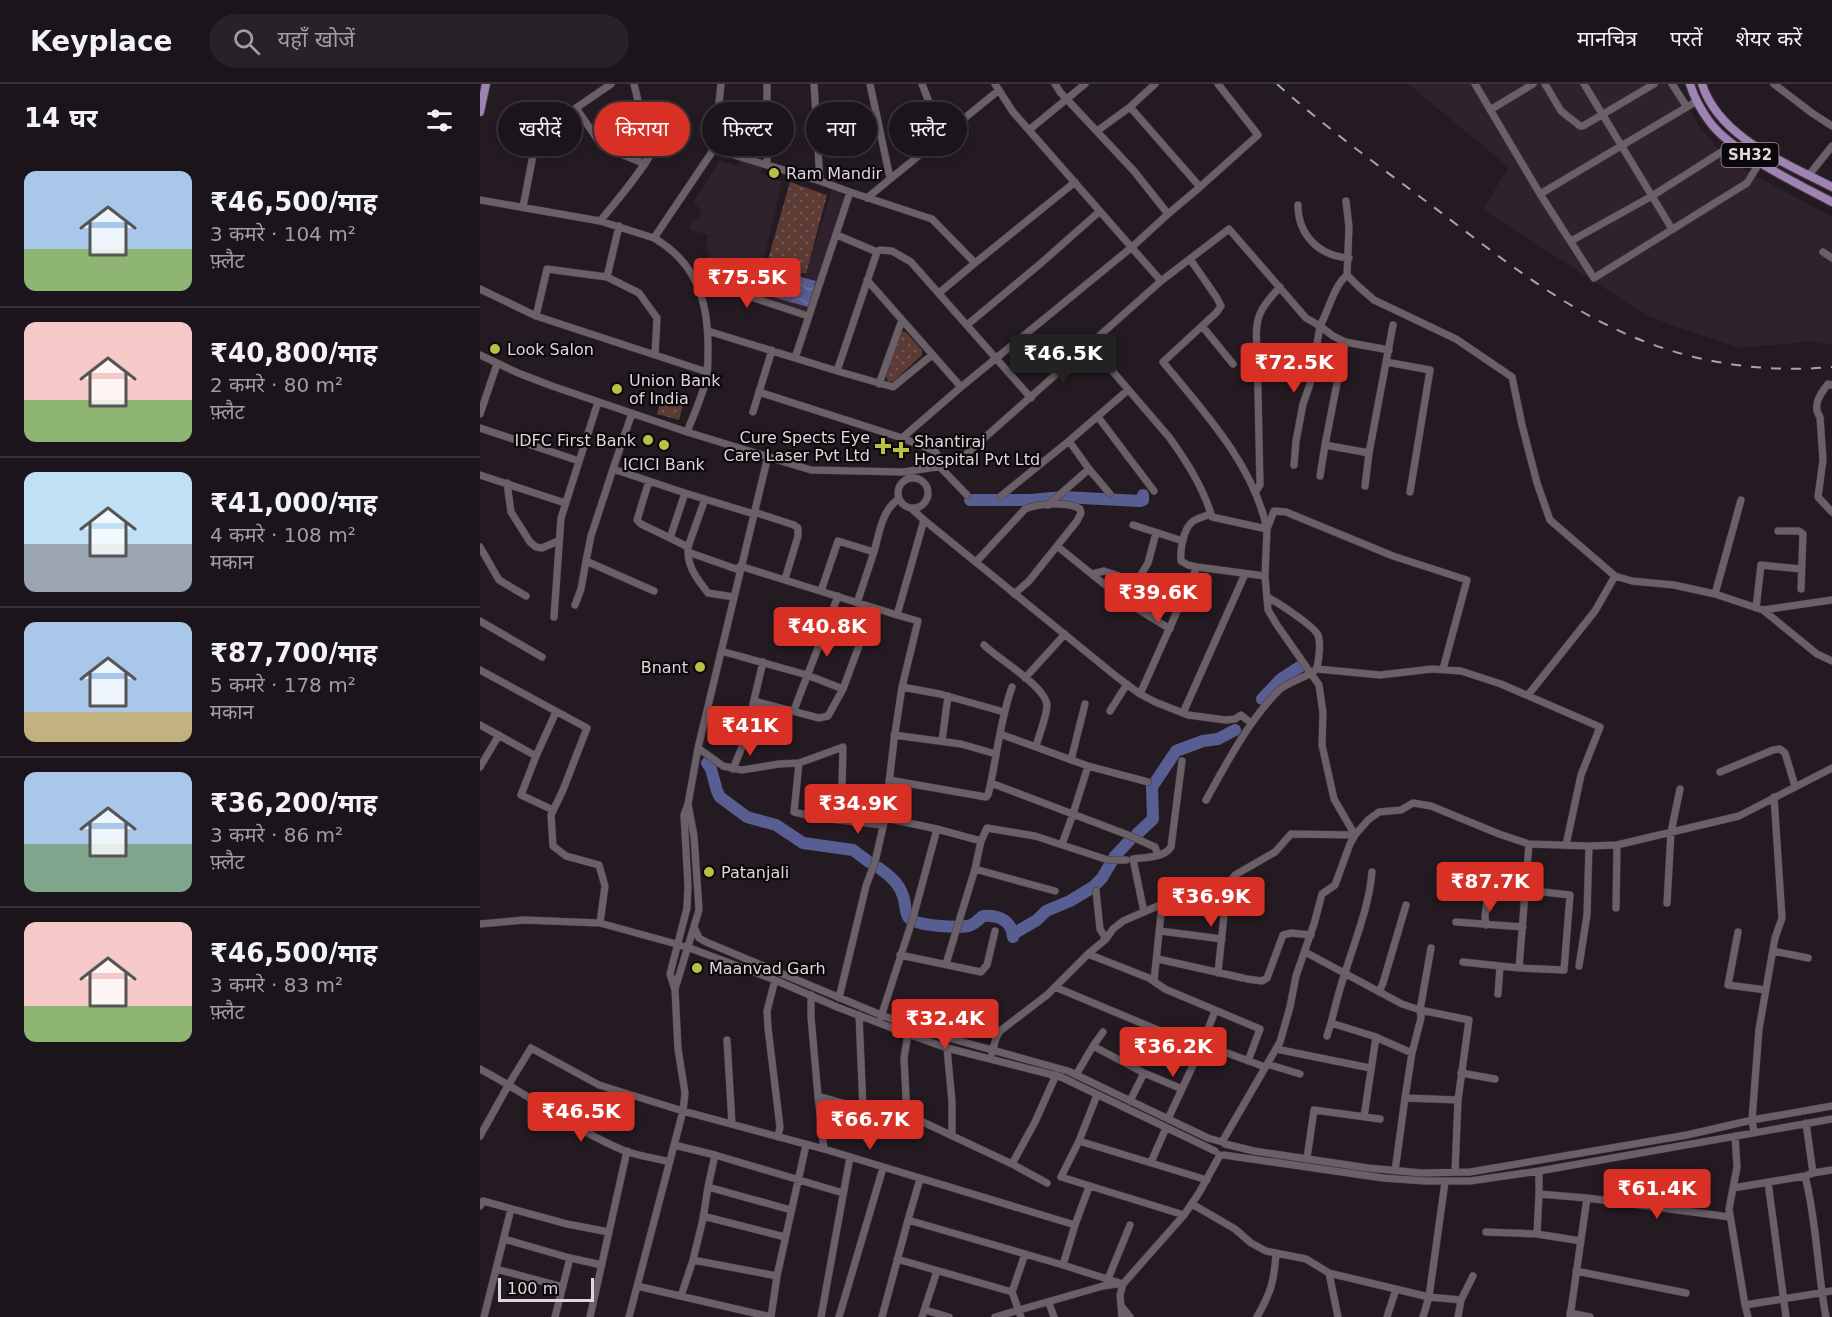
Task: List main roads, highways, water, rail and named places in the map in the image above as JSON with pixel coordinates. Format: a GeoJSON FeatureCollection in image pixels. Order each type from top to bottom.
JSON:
{"type":"FeatureCollection","features":[{"type":"Feature","properties":{"kind":"main road"},"geometry":{"type":"LineString","coordinates":[[480,112],[486,84]]}},
{"type":"Feature","properties":{"kind":"main road","name":"SH32"},"geometry":{"type":"LineString","coordinates":[[1690,84],[1709,122],[1734,144],[1760,162],[1832,202]]}},
{"type":"Feature","properties":{"kind":"main road","name":"SH32"},"geometry":{"type":"LineString","coordinates":[[1702,84],[1716,112],[1735,133],[1832,187]]}},
{"type":"Feature","properties":{"kind":"water"},"geometry":{"type":"Polygon","coordinates":[[[763,267],[816,281],[808,307],[755,292],[763,267]]]}},
{"type":"Feature","properties":{"kind":"waterway"},"geometry":{"type":"LineString","coordinates":[[970,500],[1031,500],[1063,497],[1140,501],[1143,500],[1143,495]]}},
{"type":"Feature","properties":{"kind":"waterway"},"geometry":{"type":"LineString","coordinates":[[1262,699],[1281,679],[1301,666]]}},
{"type":"Feature","properties":{"kind":"waterway"},"geometry":{"type":"LineString","coordinates":[[1137,834],[1153,819],[1152,787],[1176,751],[1203,741],[1218,739],[1235,730]]}},
{"type":"Feature","properties":{"kind":"waterway"},"geometry":{"type":"LineString","coordinates":[[707,763],[720,797],[747,817],[776,825],[803,843],[853,850],[869,862]]}},
{"type":"Feature","properties":{"kind":"waterway"},"geometry":{"type":"LineString","coordinates":[[1013,934],[1037,920],[1046,911],[1070,901],[1093,887],[1102,878],[1115,856],[1130,840]]}},
{"type":"Feature","properties":{"kind":"waterway"},"geometry":{"type":"LineString","coordinates":[[879,868],[899,887],[904,898],[907,916],[913,921],[937,926],[963,927],[972,925],[983,916],[994,916],[1010,926],[1013,937]]}},
{"type":"Feature","properties":{"kind":"railway"},"geometry":{"type":"LineString","coordinates":[[1277,84],[1314,116],[1494,253],[1539,285],[1607,325],[1661,347],[1716,362],[1774,368],[1832,367]]}},
{"type":"Feature","properties":{"kind":"place","name":"Ram Mandir"},"geometry":{"type":"Point","coordinates":[774,173]}},
{"type":"Feature","properties":{"kind":"place","name":"Look Salon"},"geometry":{"type":"Point","coordinates":[495,349]}},
{"type":"Feature","properties":{"kind":"place","name":"Union Bank of India"},"geometry":{"type":"Point","coordinates":[617,389]}},
{"type":"Feature","properties":{"kind":"place","name":"IDFC First Bank"},"geometry":{"type":"Point","coordinates":[648,440]}},
{"type":"Feature","properties":{"kind":"place","name":"ICICI Bank"},"geometry":{"type":"Point","coordinates":[664,445]}},
{"type":"Feature","properties":{"kind":"place","name":"Cure Spects Eye Care Laser Pvt Ltd"},"geometry":{"type":"Point","coordinates":[883,446]}},
{"type":"Feature","properties":{"kind":"place","name":"Shantiraj Hospital Pvt Ltd"},"geometry":{"type":"Point","coordinates":[901,450]}},
{"type":"Feature","properties":{"kind":"place","name":"Bnant"},"geometry":{"type":"Point","coordinates":[700,667]}},
{"type":"Feature","properties":{"kind":"place","name":"Patanjali"},"geometry":{"type":"Point","coordinates":[709,872]}},
{"type":"Feature","properties":{"kind":"place","name":"Maanvad Garh"},"geometry":{"type":"Point","coordinates":[697,968]}}]}
